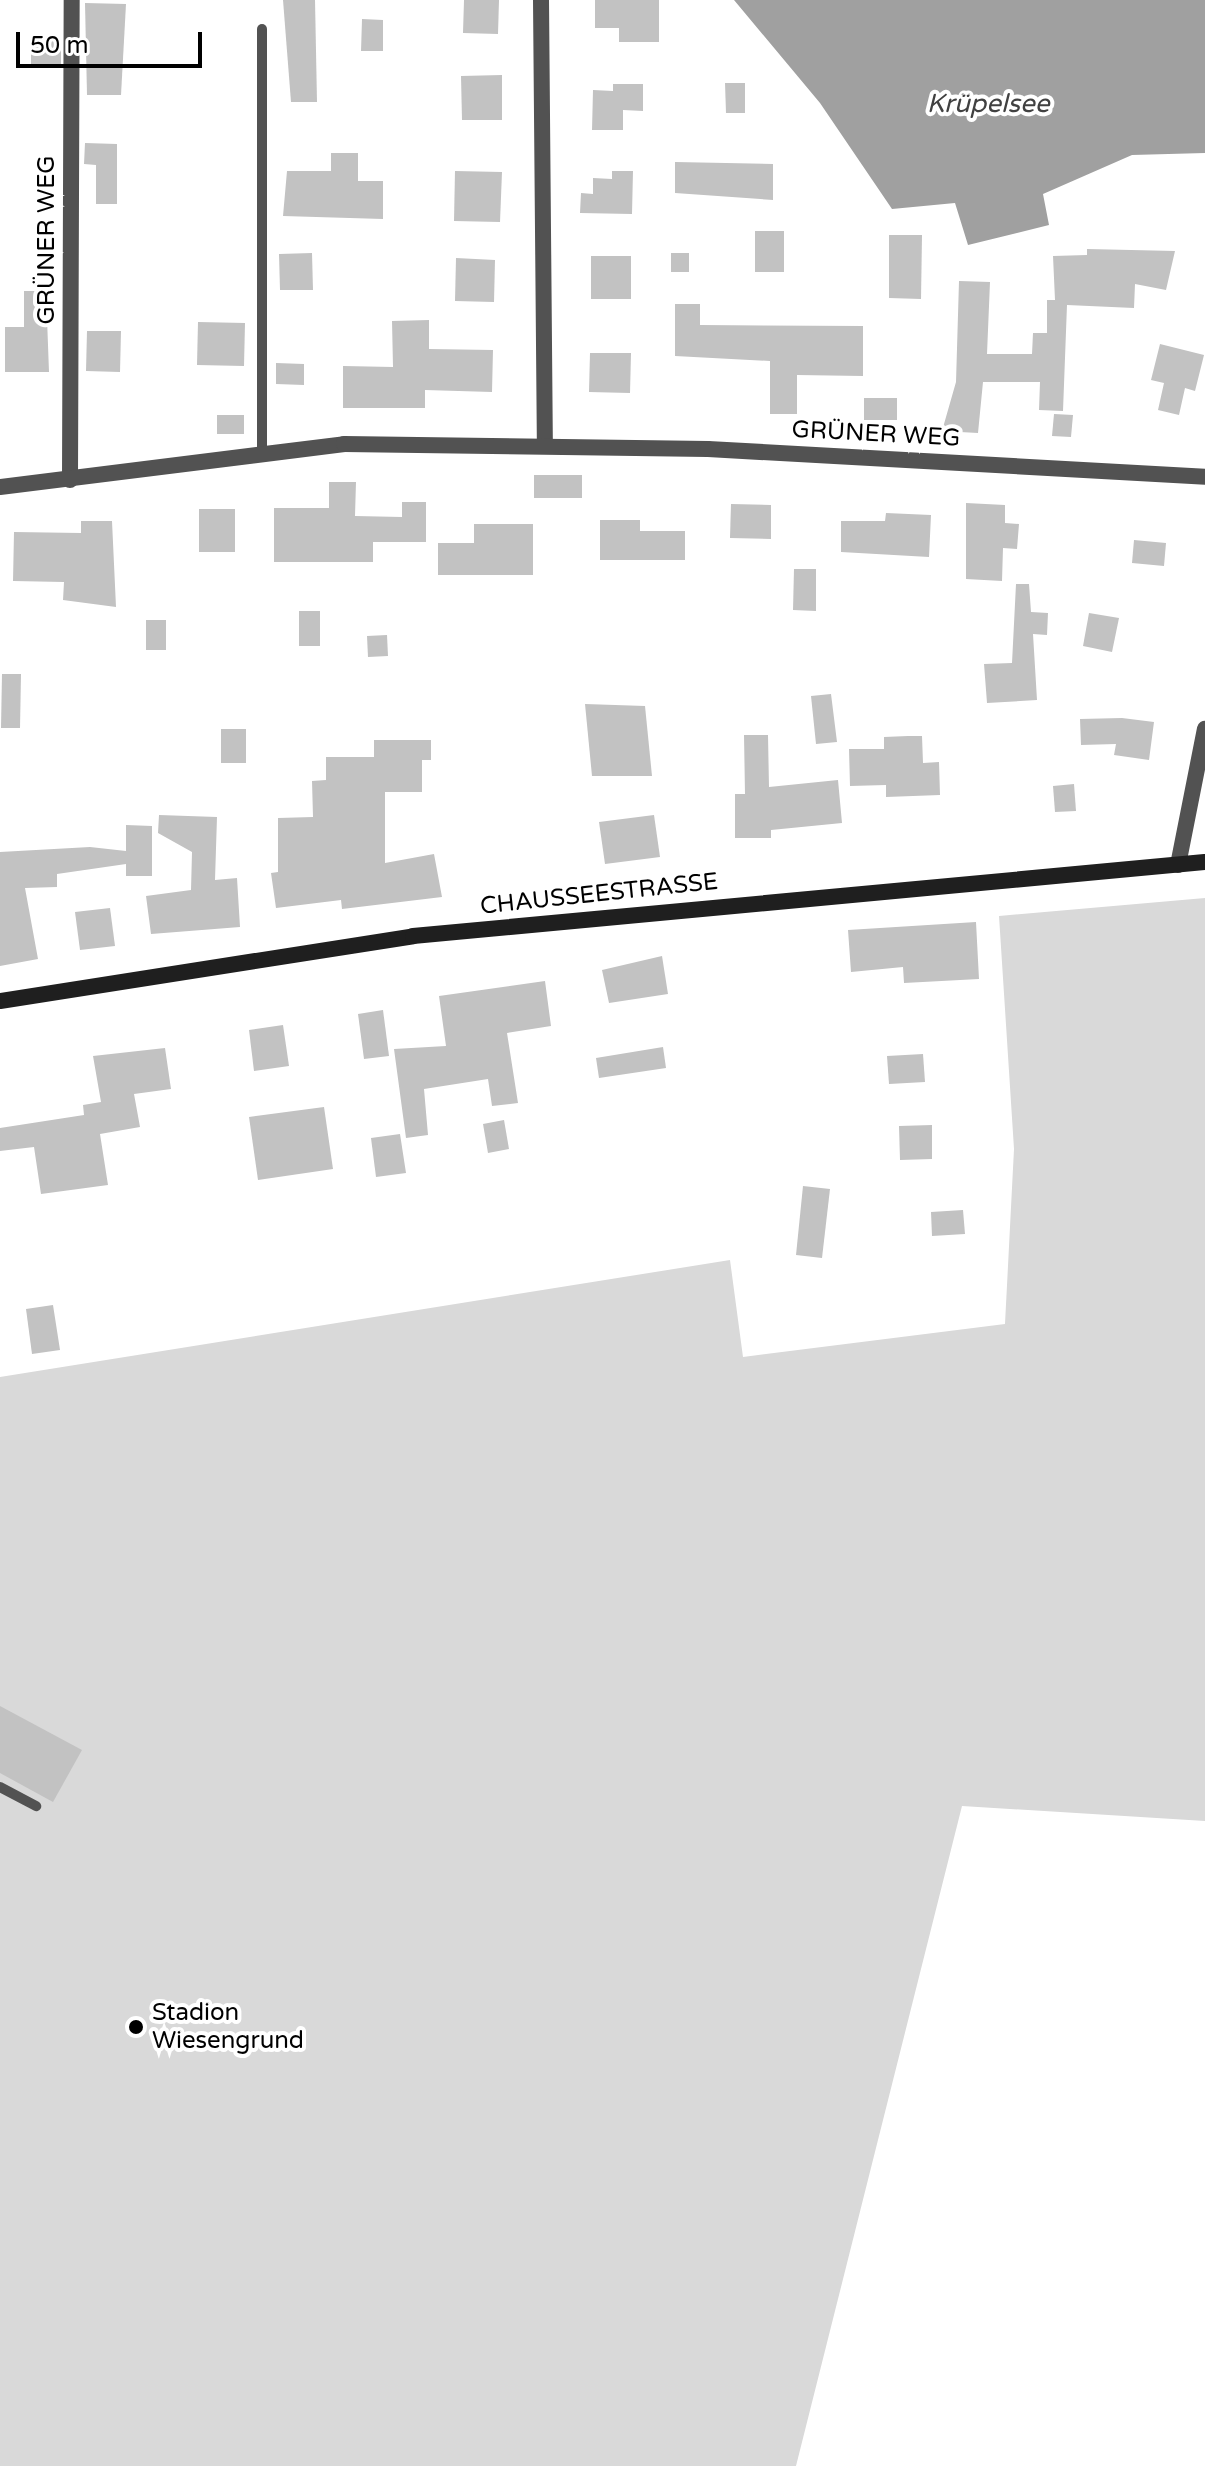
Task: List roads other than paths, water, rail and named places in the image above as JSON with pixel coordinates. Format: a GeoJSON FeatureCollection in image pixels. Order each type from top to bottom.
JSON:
{"type":"FeatureCollection","features":[{"type":"Feature","properties":{"kind":"main road","name":"CHAUSSEESTRASSE"},"geometry":{"type":"LineString","coordinates":[[0,1001],[413,936],[1205,862]]}},
{"type":"Feature","properties":{"kind":"street","name":"GRÜNER WEG"},"geometry":{"type":"LineString","coordinates":[[70,480],[72,0]]}},
{"type":"Feature","properties":{"kind":"street"},"geometry":{"type":"LineString","coordinates":[[541,0],[545,443]]}},
{"type":"Feature","properties":{"kind":"street","name":"GRÜNER WEG"},"geometry":{"type":"LineString","coordinates":[[0,487],[344,444],[545,443],[1205,477]]}},
{"type":"Feature","properties":{"kind":"street"},"geometry":{"type":"LineString","coordinates":[[1178,865],[1205,729]]}},
{"type":"Feature","properties":{"kind":"lane"},"geometry":{"type":"LineString","coordinates":[[262,29],[262,455]]}},
{"type":"Feature","properties":{"kind":"lane"},"geometry":{"type":"LineString","coordinates":[[0,1787],[36,1806]]}},
{"type":"Feature","properties":{"kind":"water","name":"Krüpelsee"},"geometry":{"type":"Polygon","coordinates":[[[734,0],[1205,0],[1205,153],[1132,155],[1043,194],[1049,225],[968,245],[955,203],[892,209],[820,103],[734,0]]]}},
{"type":"Feature","properties":{"kind":"place","name":"Stadion Wiesengrund"},"geometry":{"type":"Point","coordinates":[136,2027]}}]}
